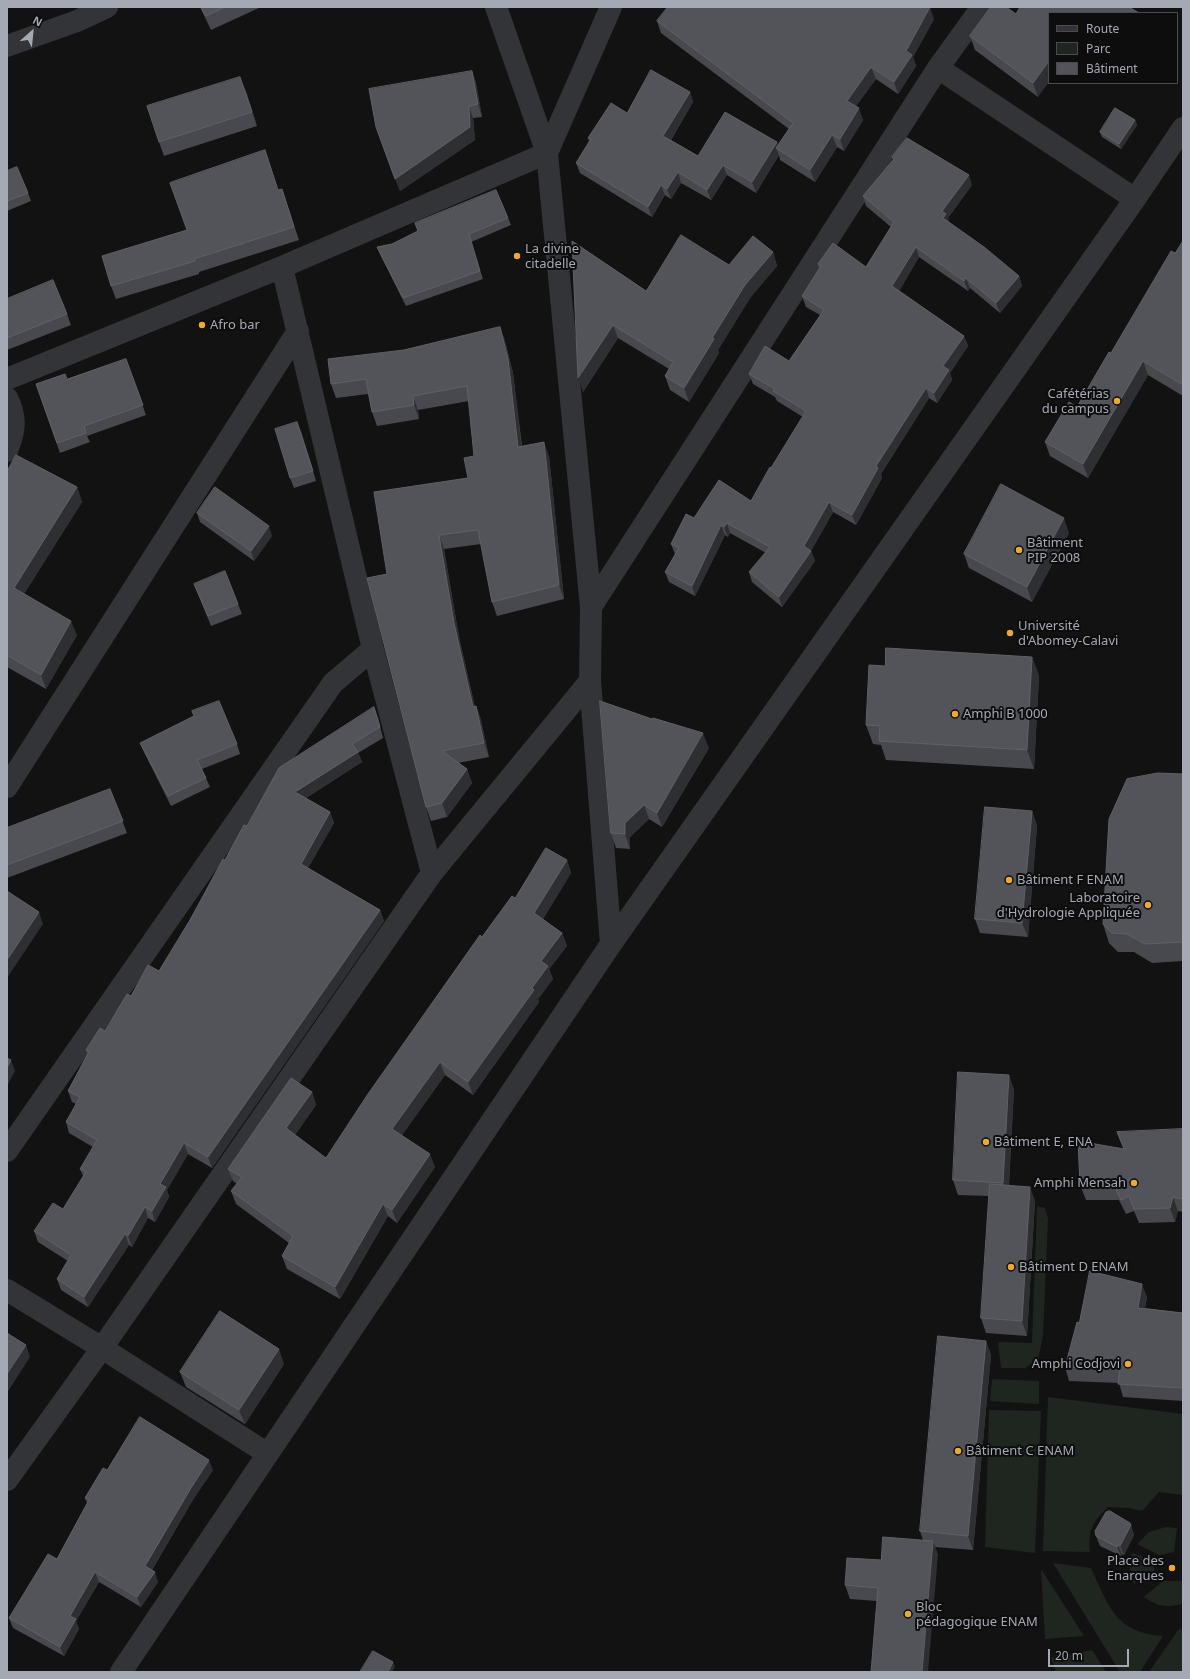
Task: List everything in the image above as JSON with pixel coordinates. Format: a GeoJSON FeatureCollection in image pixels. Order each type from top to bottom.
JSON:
{"type":"FeatureCollection","features":[{"type":"Feature","properties":{"kind":"street"},"geometry":{"type":"LineString","coordinates":[[7,46],[77,21],[107,7]]}},
{"type":"Feature","properties":{"kind":"street"},"geometry":{"type":"LineString","coordinates":[[496,7],[547,153],[592,607],[590,681],[611,944]]}},
{"type":"Feature","properties":{"kind":"street"},"geometry":{"type":"LineString","coordinates":[[7,379],[282,267],[547,153],[611,7]]}},
{"type":"Feature","properties":{"kind":"street"},"geometry":{"type":"LineString","coordinates":[[592,607],[938,68],[982,7]]}},
{"type":"Feature","properties":{"kind":"street"},"geometry":{"type":"LineString","coordinates":[[938,68],[1135,199]]}},
{"type":"Feature","properties":{"kind":"street"},"geometry":{"type":"LineString","coordinates":[[121,1672],[611,944],[1135,199],[1183,128]]}},
{"type":"Feature","properties":{"kind":"street"},"geometry":{"type":"LineString","coordinates":[[282,267],[373,649],[432,873]]}},
{"type":"Feature","properties":{"kind":"street"},"geometry":{"type":"LineString","coordinates":[[7,787],[298,331]]}},
{"type":"Feature","properties":{"kind":"street"},"geometry":{"type":"LineString","coordinates":[[7,398],[12,409],[14,432],[7,451]]}},
{"type":"Feature","properties":{"kind":"street"},"geometry":{"type":"LineString","coordinates":[[7,1151],[333,683],[373,649]]}},
{"type":"Feature","properties":{"kind":"street"},"geometry":{"type":"LineString","coordinates":[[7,1480],[102,1348],[432,873],[590,681]]}},
{"type":"Feature","properties":{"kind":"street"},"geometry":{"type":"LineString","coordinates":[[7,1290],[102,1348],[268,1454]]}},
{"type":"Feature","properties":{"kind":"green space"},"geometry":{"type":"Polygon","coordinates":[[[1037,1206],[1045,1208],[1048,1219],[1043,1336],[1038,1359],[1025,1368],[1001,1368],[998,1342],[1032,1343],[1037,1206]]]}},
{"type":"Feature","properties":{"kind":"green space"},"geometry":{"type":"Polygon","coordinates":[[[992,1379],[1039,1381],[1039,1404],[990,1401],[992,1379]]]}},
{"type":"Feature","properties":{"kind":"green space"},"geometry":{"type":"Polygon","coordinates":[[[1048,1397],[1183,1414],[1183,1495],[1159,1492],[1142,1511],[1129,1508],[1108,1507],[1098,1517],[1092,1527],[1090,1552],[1043,1551],[1048,1397]]]}},
{"type":"Feature","properties":{"kind":"green space"},"geometry":{"type":"Polygon","coordinates":[[[989,1410],[1041,1411],[1035,1553],[985,1547],[989,1410]]]}},
{"type":"Feature","properties":{"kind":"green space"},"geometry":{"type":"Polygon","coordinates":[[[1166,1527],[1177,1528],[1174,1552],[1159,1555],[1137,1544],[1149,1532],[1166,1527]]]}},
{"type":"Feature","properties":{"kind":"green space"},"geometry":{"type":"Polygon","coordinates":[[[1132,1553],[1153,1560],[1155,1575],[1133,1583],[1130,1568],[1132,1553]]]}},
{"type":"Feature","properties":{"kind":"green space"},"geometry":{"type":"Polygon","coordinates":[[[1053,1563],[1091,1568],[1109,1605],[1124,1623],[1147,1634],[1163,1636],[1140,1672],[1120,1672],[1053,1563]]]}},
{"type":"Feature","properties":{"kind":"green space"},"geometry":{"type":"Polygon","coordinates":[[[1041,1569],[1084,1636],[1045,1639],[1041,1569]]]}},
{"type":"Feature","properties":{"kind":"green space"},"geometry":{"type":"Polygon","coordinates":[[[1163,1581],[1183,1581],[1183,1603],[1173,1606],[1163,1606],[1153,1603],[1144,1597],[1163,1581]]]}},
{"type":"Feature","properties":{"kind":"green space"},"geometry":{"type":"Polygon","coordinates":[[[1183,1629],[1183,1672],[1149,1672],[1178,1630],[1183,1629]]]}},
{"type":"Feature","properties":{"kind":"green space"},"geometry":{"type":"Polygon","coordinates":[[[1092,1650],[1106,1672],[1056,1672],[1051,1658],[1092,1650]]]}},
{"type":"Feature","properties":{"kind":"building"},"geometry":{"type":"Polygon","coordinates":[[[201,7],[225,7],[206,16],[201,7]]]}},
{"type":"Feature","properties":{"kind":"building"},"geometry":{"type":"Polygon","coordinates":[[[668,7],[930,7],[906,51],[912,55],[894,82],[871,67],[847,101],[859,108],[840,139],[832,135],[810,170],[776,148],[793,123],[657,21],[668,7]]]}},
{"type":"Feature","properties":{"kind":"building"},"geometry":{"type":"Polygon","coordinates":[[[991,7],[1006,7],[1016,14],[1020,7],[1129,7],[1137,12],[1048,12],[1048,62],[1033,83],[970,36],[991,7]]]}},
{"type":"Feature","properties":{"kind":"building"},"geometry":{"type":"Polygon","coordinates":[[[651,70],[690,92],[663,136],[698,156],[725,112],[777,142],[752,182],[723,165],[707,190],[678,172],[667,189],[661,185],[648,207],[576,163],[591,139],[588,138],[611,103],[627,113],[651,70]]]}},
{"type":"Feature","properties":{"kind":"building"},"geometry":{"type":"Polygon","coordinates":[[[472,71],[478,104],[469,106],[470,127],[395,179],[376,127],[369,89],[472,71]]]}},
{"type":"Feature","properties":{"kind":"building"},"geometry":{"type":"Polygon","coordinates":[[[240,77],[252,112],[159,142],[147,106],[240,77]]]}},
{"type":"Feature","properties":{"kind":"building"},"geometry":{"type":"Polygon","coordinates":[[[1115,108],[1135,120],[1119,144],[1100,132],[1115,108]]]}},
{"type":"Feature","properties":{"kind":"building"},"geometry":{"type":"Polygon","coordinates":[[[907,138],[969,175],[942,211],[946,214],[943,218],[984,247],[1019,276],[996,303],[966,278],[964,281],[916,247],[892,286],[964,336],[943,366],[949,370],[934,393],[926,388],[876,466],[878,468],[852,515],[829,502],[804,546],[811,551],[779,597],[749,572],[770,547],[727,523],[724,527],[721,525],[692,586],[665,572],[679,548],[671,544],[686,514],[694,518],[719,480],[751,501],[770,467],[771,468],[806,411],[773,391],[775,389],[749,374],[765,346],[789,361],[824,310],[802,296],[821,266],[818,264],[833,243],[866,267],[894,222],[863,196],[894,159],[892,157],[907,138]]]}},
{"type":"Feature","properties":{"kind":"building"},"geometry":{"type":"Polygon","coordinates":[[[265,150],[278,190],[282,189],[294,227],[194,259],[195,261],[111,286],[102,256],[187,230],[170,183],[265,150]]]}},
{"type":"Feature","properties":{"kind":"building"},"geometry":{"type":"Polygon","coordinates":[[[17,167],[28,193],[7,201],[7,171],[17,167]]]}},
{"type":"Feature","properties":{"kind":"building"},"geometry":{"type":"Polygon","coordinates":[[[496,190],[508,218],[469,234],[480,271],[403,298],[377,247],[392,244],[418,231],[415,223],[496,190]]]}},
{"type":"Feature","properties":{"kind":"building"},"geometry":{"type":"Polygon","coordinates":[[[681,235],[729,265],[753,236],[773,252],[745,285],[712,338],[714,339],[684,388],[665,376],[673,362],[613,325],[578,378],[572,241],[646,291],[681,235]]]}},
{"type":"Feature","properties":{"kind":"building"},"geometry":{"type":"Polygon","coordinates":[[[1183,241],[1183,385],[1143,361],[1083,464],[1045,442],[1069,402],[1077,407],[1109,352],[1111,353],[1171,251],[1175,253],[1183,241]]]}},
{"type":"Feature","properties":{"kind":"building"},"geometry":{"type":"Polygon","coordinates":[[[53,280],[67,314],[7,338],[7,299],[53,280]]]}},
{"type":"Feature","properties":{"kind":"building"},"geometry":{"type":"Polygon","coordinates":[[[500,327],[508,359],[518,447],[544,442],[559,585],[492,602],[478,530],[439,535],[454,623],[473,707],[476,706],[484,743],[442,751],[467,769],[442,803],[426,807],[367,578],[387,574],[374,492],[468,478],[464,458],[474,456],[467,386],[413,396],[414,405],[372,412],[366,379],[331,384],[328,359],[404,350],[500,327]]]}},
{"type":"Feature","properties":{"kind":"building"},"geometry":{"type":"Polygon","coordinates":[[[126,359],[143,405],[84,426],[86,433],[57,443],[36,384],[65,374],[67,379],[126,359]]]}},
{"type":"Feature","properties":{"kind":"building"},"geometry":{"type":"Polygon","coordinates":[[[297,422],[313,471],[290,478],[275,429],[297,422]]]}},
{"type":"Feature","properties":{"kind":"building"},"geometry":{"type":"Polygon","coordinates":[[[16,455],[77,487],[14,588],[71,621],[41,675],[7,655],[7,472],[16,455]]]}},
{"type":"Feature","properties":{"kind":"building","name":"Bâtiment PIP 2008"},"geometry":{"type":"Polygon","coordinates":[[[1001,484],[1064,518],[1027,587],[964,554],[1001,484]]]}},
{"type":"Feature","properties":{"kind":"building"},"geometry":{"type":"Polygon","coordinates":[[[215,487],[269,526],[251,551],[197,513],[215,487]]]}},
{"type":"Feature","properties":{"kind":"building"},"geometry":{"type":"Polygon","coordinates":[[[225,571],[238,604],[208,616],[194,584],[225,571]]]}},
{"type":"Feature","properties":{"kind":"building","name":"Amphi B 1000"},"geometry":{"type":"Polygon","coordinates":[[[886,648],[1032,657],[1027,750],[879,741],[880,726],[866,725],[869,665],[885,666],[886,648]]]}},
{"type":"Feature","properties":{"kind":"building"},"geometry":{"type":"Polygon","coordinates":[[[219,701],[237,744],[197,760],[206,778],[168,796],[140,743],[194,716],[192,711],[219,701]]]}},
{"type":"Feature","properties":{"kind":"building"},"geometry":{"type":"Polygon","coordinates":[[[600,701],[652,719],[653,718],[703,733],[657,813],[644,805],[625,823],[625,834],[611,833],[600,701]]]}},
{"type":"Feature","properties":{"kind":"building"},"geometry":{"type":"Polygon","coordinates":[[[374,707],[380,727],[352,744],[358,752],[295,792],[330,812],[301,864],[380,910],[208,1157],[184,1143],[160,1184],[166,1187],[152,1211],[145,1207],[128,1236],[125,1234],[84,1297],[57,1279],[71,1255],[34,1231],[53,1203],[63,1209],[86,1172],[80,1169],[97,1140],[66,1122],[80,1097],[68,1091],[89,1052],[86,1050],[100,1028],[105,1031],[127,994],[131,996],[148,965],[159,971],[190,920],[223,859],[225,860],[244,825],[247,826],[279,768],[374,707]]]}},
{"type":"Feature","properties":{"kind":"building","name":"Laboratoire d'Hydrologie Appliquée"},"geometry":{"type":"Polygon","coordinates":[[[1158,773],[1183,774],[1183,942],[1145,944],[1127,934],[1112,933],[1103,924],[1109,819],[1127,779],[1158,773]]]}},
{"type":"Feature","properties":{"kind":"building"},"geometry":{"type":"Polygon","coordinates":[[[110,789],[123,821],[7,865],[7,828],[110,789]]]}},
{"type":"Feature","properties":{"kind":"building","name":"Bâtiment F ENAM"},"geometry":{"type":"Polygon","coordinates":[[[985,807],[1032,811],[1022,923],[975,919],[985,807]]]}},
{"type":"Feature","properties":{"kind":"building"},"geometry":{"type":"Polygon","coordinates":[[[546,848],[567,860],[534,913],[562,933],[541,961],[548,966],[532,988],[534,990],[468,1082],[440,1062],[392,1129],[430,1154],[392,1210],[383,1204],[335,1287],[282,1256],[293,1236],[231,1191],[242,1177],[228,1169],[291,1078],[312,1092],[286,1128],[326,1158],[368,1094],[480,935],[482,937],[512,896],[515,898],[546,848]]]}},
{"type":"Feature","properties":{"kind":"building"},"geometry":{"type":"Polygon","coordinates":[[[7,891],[39,912],[7,960],[7,891]]]}},
{"type":"Feature","properties":{"kind":"building"},"geometry":{"type":"Polygon","coordinates":[[[7,1058],[11,1060],[7,1068],[7,1058]]]}},
{"type":"Feature","properties":{"kind":"building","name":"Bâtiment E, ENA"},"geometry":{"type":"Polygon","coordinates":[[[958,1072],[1009,1075],[1003,1183],[953,1180],[958,1072]]]}},
{"type":"Feature","properties":{"kind":"building","name":"Amphi Mensah"},"geometry":{"type":"Polygon","coordinates":[[[1183,1129],[1183,1199],[1173,1197],[1170,1208],[1134,1209],[1129,1196],[1121,1200],[1114,1185],[1080,1185],[1078,1141],[1124,1149],[1117,1132],[1183,1129]]]}},
{"type":"Feature","properties":{"kind":"building","name":"Bâtiment D ENAM"},"geometry":{"type":"Polygon","coordinates":[[[990,1184],[1030,1187],[1022,1321],[981,1318],[990,1184]]]}},
{"type":"Feature","properties":{"kind":"building"},"geometry":{"type":"Polygon","coordinates":[[[1090,1271],[1142,1284],[1138,1308],[1183,1313],[1183,1388],[1118,1384],[1120,1370],[1065,1367],[1077,1322],[1079,1323],[1090,1271]]]}},
{"type":"Feature","properties":{"kind":"building"},"geometry":{"type":"Polygon","coordinates":[[[220,1311],[279,1349],[239,1410],[180,1372],[220,1311]]]}},
{"type":"Feature","properties":{"kind":"building"},"geometry":{"type":"Polygon","coordinates":[[[7,1333],[26,1345],[7,1374],[7,1333]]]}},
{"type":"Feature","properties":{"kind":"building","name":"Bâtiment C ENAM"},"geometry":{"type":"Polygon","coordinates":[[[938,1336],[986,1341],[968,1536],[920,1531],[938,1336]]]}},
{"type":"Feature","properties":{"kind":"building"},"geometry":{"type":"Polygon","coordinates":[[[140,1417],[209,1460],[145,1566],[155,1572],[137,1597],[95,1572],[70,1616],[76,1619],[60,1647],[9,1618],[48,1554],[57,1559],[89,1500],[85,1498],[103,1468],[107,1470],[140,1417]]]}},
{"type":"Feature","properties":{"kind":"building"},"geometry":{"type":"Polygon","coordinates":[[[1110,1511],[1131,1525],[1120,1546],[1118,1545],[1117,1547],[1096,1536],[1095,1531],[1106,1512],[1110,1511]]]}},
{"type":"Feature","properties":{"kind":"building","name":"Bloc pédagogique ENAM"},"geometry":{"type":"Polygon","coordinates":[[[883,1537],[933,1541],[922,1672],[871,1672],[878,1588],[845,1585],[847,1558],[881,1560],[883,1537]]]}},
{"type":"Feature","properties":{"kind":"building"},"geometry":{"type":"Polygon","coordinates":[[[373,1651],[393,1662],[388,1672],[360,1672],[373,1651]]]}},
{"type":"Feature","properties":{"kind":"place","name":"La divine citadelle"},"geometry":{"type":"Point","coordinates":[517,256]}},
{"type":"Feature","properties":{"kind":"place","name":"Afro bar"},"geometry":{"type":"Point","coordinates":[202,325]}},
{"type":"Feature","properties":{"kind":"place","name":"Cafétérias du campus"},"geometry":{"type":"Point","coordinates":[1117,401]}},
{"type":"Feature","properties":{"kind":"place","name":"Bâtiment PIP 2008"},"geometry":{"type":"Point","coordinates":[1019,550]}},
{"type":"Feature","properties":{"kind":"place","name":"Université d'Abomey-Calavi"},"geometry":{"type":"Point","coordinates":[1010,633]}},
{"type":"Feature","properties":{"kind":"place","name":"Amphi B 1000"},"geometry":{"type":"Point","coordinates":[955,714]}},
{"type":"Feature","properties":{"kind":"place","name":"Bâtiment F ENAM"},"geometry":{"type":"Point","coordinates":[1009,880]}},
{"type":"Feature","properties":{"kind":"place","name":"Laboratoire d'Hydrologie Appliquée"},"geometry":{"type":"Point","coordinates":[1148,905]}},
{"type":"Feature","properties":{"kind":"place","name":"Bâtiment E, ENA"},"geometry":{"type":"Point","coordinates":[986,1142]}},
{"type":"Feature","properties":{"kind":"place","name":"Amphi Mensah"},"geometry":{"type":"Point","coordinates":[1134,1183]}},
{"type":"Feature","properties":{"kind":"place","name":"Bâtiment D ENAM"},"geometry":{"type":"Point","coordinates":[1011,1267]}},
{"type":"Feature","properties":{"kind":"place","name":"Amphi Codjovi"},"geometry":{"type":"Point","coordinates":[1128,1364]}},
{"type":"Feature","properties":{"kind":"place","name":"Bâtiment C ENAM"},"geometry":{"type":"Point","coordinates":[958,1451]}},
{"type":"Feature","properties":{"kind":"place","name":"Place des Enarques"},"geometry":{"type":"Point","coordinates":[1172,1568]}},
{"type":"Feature","properties":{"kind":"place","name":"Bloc pédagogique ENAM"},"geometry":{"type":"Point","coordinates":[908,1614]}}]}
